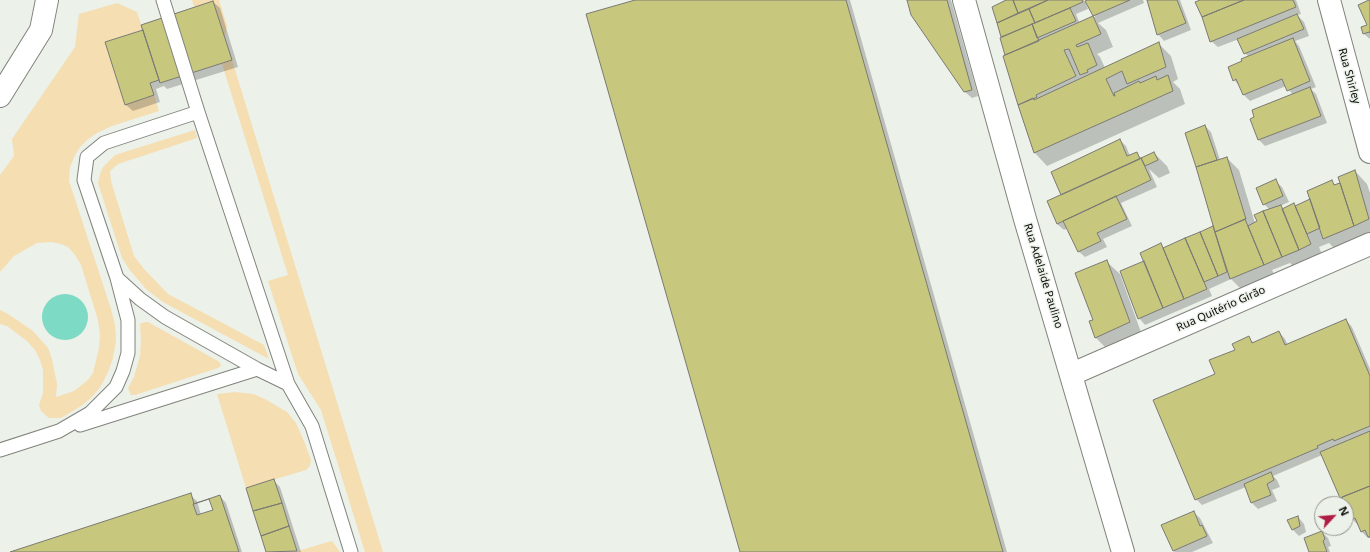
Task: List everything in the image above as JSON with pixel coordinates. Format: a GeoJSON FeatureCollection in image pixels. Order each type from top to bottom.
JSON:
{"type":"FeatureCollection","features":[{"type":"Feature","properties":{"kind":"street"},"geometry":{"type":"LineString","coordinates":[[0,96],[41,30],[47,0]]}},
{"type":"Feature","properties":{"kind":"street","name":"Rua Adelaide Paulino"},"geometry":{"type":"LineString","coordinates":[[964,0],[1123,552]]}},
{"type":"Feature","properties":{"kind":"street","name":"Rua Shirley"},"geometry":{"type":"LineString","coordinates":[[1329,0],[1370,152]]}},
{"type":"Feature","properties":{"kind":"street","name":"Rua Quitério Girão"},"geometry":{"type":"LineString","coordinates":[[1072,374],[1370,244]]}},
{"type":"Feature","properties":{"kind":"lane"},"geometry":{"type":"LineString","coordinates":[[163,0],[198,112],[288,384],[312,426],[351,552]]}},
{"type":"Feature","properties":{"kind":"lane"},"geometry":{"type":"LineString","coordinates":[[59,431],[90,412],[116,387],[123,371],[128,353],[128,320],[117,278],[84,180],[87,157],[104,143],[198,112]]}},
{"type":"Feature","properties":{"kind":"lane"},"geometry":{"type":"LineString","coordinates":[[117,278],[140,299],[165,317],[257,369],[288,384]]}},
{"type":"Feature","properties":{"kind":"lane"},"geometry":{"type":"LineString","coordinates":[[0,450],[257,369]]}},
{"type":"Feature","properties":{"kind":"shaded area"},"geometry":{"type":"Polygon","coordinates":[[[192,0],[219,0],[227,26],[225,38],[213,1],[194,7],[192,0]]]}},
{"type":"Feature","properties":{"kind":"shaded area"},"geometry":{"type":"Polygon","coordinates":[[[117,3],[137,12],[143,30],[105,42],[125,105],[154,95],[159,111],[112,126],[97,133],[80,147],[70,167],[69,181],[111,309],[115,325],[116,340],[113,358],[108,372],[101,386],[92,397],[81,406],[61,418],[49,418],[41,411],[39,405],[43,393],[43,370],[40,360],[35,350],[27,341],[7,326],[0,324],[0,310],[33,331],[48,348],[52,359],[57,384],[56,397],[74,391],[88,380],[93,373],[99,348],[100,335],[98,320],[81,265],[68,247],[52,242],[37,243],[14,256],[0,272],[0,175],[14,156],[12,139],[75,47],[79,14],[117,3]]]}},
{"type":"Feature","properties":{"kind":"shaded area"},"geometry":{"type":"Polygon","coordinates":[[[232,60],[383,552],[365,552],[321,410],[298,374],[268,281],[288,275],[222,64],[232,60]]]}},
{"type":"Feature","properties":{"kind":"shaded area"},"geometry":{"type":"Polygon","coordinates":[[[195,130],[197,138],[118,164],[110,171],[111,181],[134,256],[144,269],[168,294],[264,345],[269,359],[163,302],[146,289],[122,258],[98,183],[103,167],[115,155],[195,130]]]}},
{"type":"Feature","properties":{"kind":"shaded area"},"geometry":{"type":"Polygon","coordinates":[[[70,294],[74,295],[84,304],[87,308],[87,326],[78,336],[70,340],[60,340],[52,336],[43,326],[42,312],[46,304],[56,295],[70,294]]]}},
{"type":"Feature","properties":{"kind":"shaded area"},"geometry":{"type":"Polygon","coordinates":[[[148,322],[218,361],[221,366],[135,395],[131,395],[128,388],[134,377],[140,356],[140,324],[148,322]]]}},
{"type":"Feature","properties":{"kind":"shaded area"},"geometry":{"type":"Polygon","coordinates":[[[235,392],[253,394],[287,412],[296,423],[311,460],[310,466],[306,470],[246,488],[217,394],[235,392]]]}},
{"type":"Feature","properties":{"kind":"shaded area"},"geometry":{"type":"Polygon","coordinates":[[[332,541],[340,552],[295,552],[328,542],[332,541]]]}},
{"type":"Feature","properties":{"kind":"building"},"geometry":{"type":"Polygon","coordinates":[[[635,0],[846,0],[1003,552],[740,552],[586,14],[635,0]]]}},
{"type":"Feature","properties":{"kind":"building"},"geometry":{"type":"Polygon","coordinates":[[[907,0],[947,0],[972,90],[964,92],[911,15],[907,0]]]}},
{"type":"Feature","properties":{"kind":"building"},"geometry":{"type":"Polygon","coordinates":[[[1006,0],[1013,0],[1018,13],[997,23],[992,7],[1006,0]]]}},
{"type":"Feature","properties":{"kind":"building"},"geometry":{"type":"Polygon","coordinates":[[[1013,0],[1048,0],[1018,13],[1013,0]]]}},
{"type":"Feature","properties":{"kind":"building"},"geometry":{"type":"Polygon","coordinates":[[[1048,0],[1082,0],[1083,2],[1035,23],[1029,9],[1048,0]]]}},
{"type":"Feature","properties":{"kind":"building"},"geometry":{"type":"Polygon","coordinates":[[[1130,0],[1093,16],[1085,1],[1130,0]]]}},
{"type":"Feature","properties":{"kind":"building"},"geometry":{"type":"Polygon","coordinates":[[[1147,0],[1177,0],[1186,23],[1157,35],[1147,0]]]}},
{"type":"Feature","properties":{"kind":"building"},"geometry":{"type":"Polygon","coordinates":[[[1200,0],[1244,0],[1202,17],[1195,2],[1200,0]]]}},
{"type":"Feature","properties":{"kind":"building"},"geometry":{"type":"Polygon","coordinates":[[[1244,0],[1293,0],[1296,7],[1210,42],[1202,17],[1244,0]]]}},
{"type":"Feature","properties":{"kind":"building"},"geometry":{"type":"Polygon","coordinates":[[[1369,0],[1370,33],[1363,34],[1361,27],[1367,25],[1358,5],[1369,0]]]}},
{"type":"Feature","properties":{"kind":"building"},"geometry":{"type":"Polygon","coordinates":[[[213,1],[232,60],[160,83],[141,25],[213,1]]]}},
{"type":"Feature","properties":{"kind":"building"},"geometry":{"type":"Polygon","coordinates":[[[1070,8],[1076,21],[1037,38],[1032,24],[1070,8]]]}},
{"type":"Feature","properties":{"kind":"building"},"geometry":{"type":"Polygon","coordinates":[[[1029,9],[1035,23],[1001,37],[997,23],[1029,9]]]}},
{"type":"Feature","properties":{"kind":"building"},"geometry":{"type":"Polygon","coordinates":[[[1297,14],[1304,29],[1244,54],[1237,39],[1297,14]]]}},
{"type":"Feature","properties":{"kind":"building"},"geometry":{"type":"Polygon","coordinates":[[[1093,16],[1101,34],[1076,45],[1077,47],[1088,43],[1097,65],[1087,70],[1088,72],[1080,75],[1069,49],[1064,50],[1076,76],[1036,95],[1037,97],[1018,105],[1003,56],[1093,16]]]}},
{"type":"Feature","properties":{"kind":"building"},"geometry":{"type":"Polygon","coordinates":[[[1032,24],[1039,41],[1005,55],[1000,38],[1032,24]]]}},
{"type":"Feature","properties":{"kind":"building"},"geometry":{"type":"Polygon","coordinates":[[[143,30],[159,80],[150,83],[154,95],[125,105],[105,42],[143,30]]]}},
{"type":"Feature","properties":{"kind":"building"},"geometry":{"type":"Polygon","coordinates":[[[1293,38],[1310,81],[1287,91],[1282,79],[1243,95],[1236,79],[1233,81],[1228,67],[1242,61],[1241,59],[1293,38]]]}},
{"type":"Feature","properties":{"kind":"building"},"geometry":{"type":"Polygon","coordinates":[[[1159,42],[1166,67],[1127,84],[1122,71],[1106,79],[1114,96],[1114,93],[1139,81],[1140,83],[1156,76],[1157,80],[1168,75],[1173,91],[1034,153],[1018,105],[1033,98],[1034,100],[1159,42]]]}},
{"type":"Feature","properties":{"kind":"building"},"geometry":{"type":"Polygon","coordinates":[[[1310,87],[1321,116],[1258,140],[1250,119],[1254,117],[1252,110],[1310,87]]]}},
{"type":"Feature","properties":{"kind":"building"},"geometry":{"type":"Polygon","coordinates":[[[1205,125],[1217,160],[1196,167],[1185,133],[1205,125]]]}},
{"type":"Feature","properties":{"kind":"building"},"geometry":{"type":"Polygon","coordinates":[[[1120,139],[1127,156],[1137,152],[1140,159],[1061,195],[1051,172],[1120,139]]]}},
{"type":"Feature","properties":{"kind":"building"},"geometry":{"type":"Polygon","coordinates":[[[1154,152],[1158,160],[1145,166],[1141,158],[1154,152]]]}},
{"type":"Feature","properties":{"kind":"building"},"geometry":{"type":"Polygon","coordinates":[[[1227,157],[1246,219],[1215,232],[1196,167],[1227,157]]]}},
{"type":"Feature","properties":{"kind":"building"},"geometry":{"type":"Polygon","coordinates":[[[1141,158],[1151,180],[1057,224],[1047,201],[1141,158]]]}},
{"type":"Feature","properties":{"kind":"building"},"geometry":{"type":"Polygon","coordinates":[[[1355,170],[1369,219],[1354,226],[1338,177],[1355,170]]]}},
{"type":"Feature","properties":{"kind":"building"},"geometry":{"type":"Polygon","coordinates":[[[1276,179],[1283,196],[1263,205],[1256,188],[1276,179]]]}},
{"type":"Feature","properties":{"kind":"building"},"geometry":{"type":"Polygon","coordinates":[[[1332,180],[1334,185],[1340,183],[1354,226],[1323,239],[1307,191],[1332,180]]]}},
{"type":"Feature","properties":{"kind":"building"},"geometry":{"type":"Polygon","coordinates":[[[1116,196],[1127,219],[1097,233],[1101,241],[1078,252],[1063,221],[1116,196]]]}},
{"type":"Feature","properties":{"kind":"building"},"geometry":{"type":"Polygon","coordinates":[[[1310,199],[1320,228],[1307,234],[1295,206],[1310,199]]]}},
{"type":"Feature","properties":{"kind":"building"},"geometry":{"type":"Polygon","coordinates":[[[1294,203],[1311,244],[1299,250],[1282,209],[1294,203]]]}},
{"type":"Feature","properties":{"kind":"building"},"geometry":{"type":"Polygon","coordinates":[[[1281,205],[1299,250],[1282,257],[1263,211],[1281,205]]]}},
{"type":"Feature","properties":{"kind":"building"},"geometry":{"type":"Polygon","coordinates":[[[1263,211],[1282,257],[1264,265],[1248,226],[1257,221],[1254,215],[1263,211]]]}},
{"type":"Feature","properties":{"kind":"building"},"geometry":{"type":"Polygon","coordinates":[[[1245,219],[1264,265],[1230,279],[1215,232],[1245,219]]]}},
{"type":"Feature","properties":{"kind":"building"},"geometry":{"type":"Polygon","coordinates":[[[1213,226],[1227,272],[1218,276],[1200,232],[1213,226]]]}},
{"type":"Feature","properties":{"kind":"building"},"geometry":{"type":"Polygon","coordinates":[[[1200,232],[1218,276],[1204,282],[1185,238],[1200,232]]]}},
{"type":"Feature","properties":{"kind":"building"},"geometry":{"type":"Polygon","coordinates":[[[1185,238],[1207,289],[1184,299],[1163,248],[1185,238]]]}},
{"type":"Feature","properties":{"kind":"building"},"geometry":{"type":"Polygon","coordinates":[[[1161,243],[1184,299],[1163,308],[1140,253],[1161,243]]]}},
{"type":"Feature","properties":{"kind":"building"},"geometry":{"type":"Polygon","coordinates":[[[1107,260],[1130,322],[1095,338],[1089,321],[1093,320],[1075,273],[1107,260]]]}},
{"type":"Feature","properties":{"kind":"building"},"geometry":{"type":"Polygon","coordinates":[[[1144,261],[1163,308],[1138,319],[1120,271],[1144,261]]]}},
{"type":"Feature","properties":{"kind":"building"},"geometry":{"type":"Polygon","coordinates":[[[1346,319],[1370,376],[1370,426],[1334,441],[1333,439],[1317,446],[1318,448],[1195,500],[1153,400],[1215,374],[1209,360],[1235,350],[1232,344],[1249,336],[1252,343],[1279,331],[1285,345],[1346,319]]]}},
{"type":"Feature","properties":{"kind":"building"},"geometry":{"type":"Polygon","coordinates":[[[1370,431],[1370,486],[1345,496],[1339,496],[1320,452],[1370,431]]]}},
{"type":"Feature","properties":{"kind":"building"},"geometry":{"type":"Polygon","coordinates":[[[1271,472],[1274,480],[1267,484],[1271,495],[1251,503],[1244,484],[1271,472]]]}},
{"type":"Feature","properties":{"kind":"building"},"geometry":{"type":"Polygon","coordinates":[[[274,479],[282,503],[253,511],[246,488],[274,479]]]}},
{"type":"Feature","properties":{"kind":"building"},"geometry":{"type":"Polygon","coordinates":[[[1370,486],[1370,537],[1368,537],[1365,530],[1361,532],[1354,518],[1354,496],[1345,496],[1370,486]]]}},
{"type":"Feature","properties":{"kind":"building"},"geometry":{"type":"Polygon","coordinates":[[[191,493],[197,515],[213,510],[209,499],[203,501],[220,495],[239,552],[10,552],[191,493]]]}},
{"type":"Feature","properties":{"kind":"building"},"geometry":{"type":"Polygon","coordinates":[[[282,503],[289,526],[261,536],[253,511],[282,503]]]}},
{"type":"Feature","properties":{"kind":"building"},"geometry":{"type":"Polygon","coordinates":[[[1194,511],[1200,526],[1202,525],[1207,536],[1173,551],[1161,525],[1194,511]]]}},
{"type":"Feature","properties":{"kind":"building"},"geometry":{"type":"Polygon","coordinates":[[[1298,516],[1300,526],[1292,530],[1287,520],[1298,516]]]}},
{"type":"Feature","properties":{"kind":"building"},"geometry":{"type":"Polygon","coordinates":[[[289,526],[297,551],[266,552],[261,536],[289,526]]]}},
{"type":"Feature","properties":{"kind":"building"},"geometry":{"type":"Polygon","coordinates":[[[1314,534],[1314,536],[1324,536],[1325,539],[1323,541],[1327,552],[1309,552],[1304,538],[1314,534]]]}}]}
